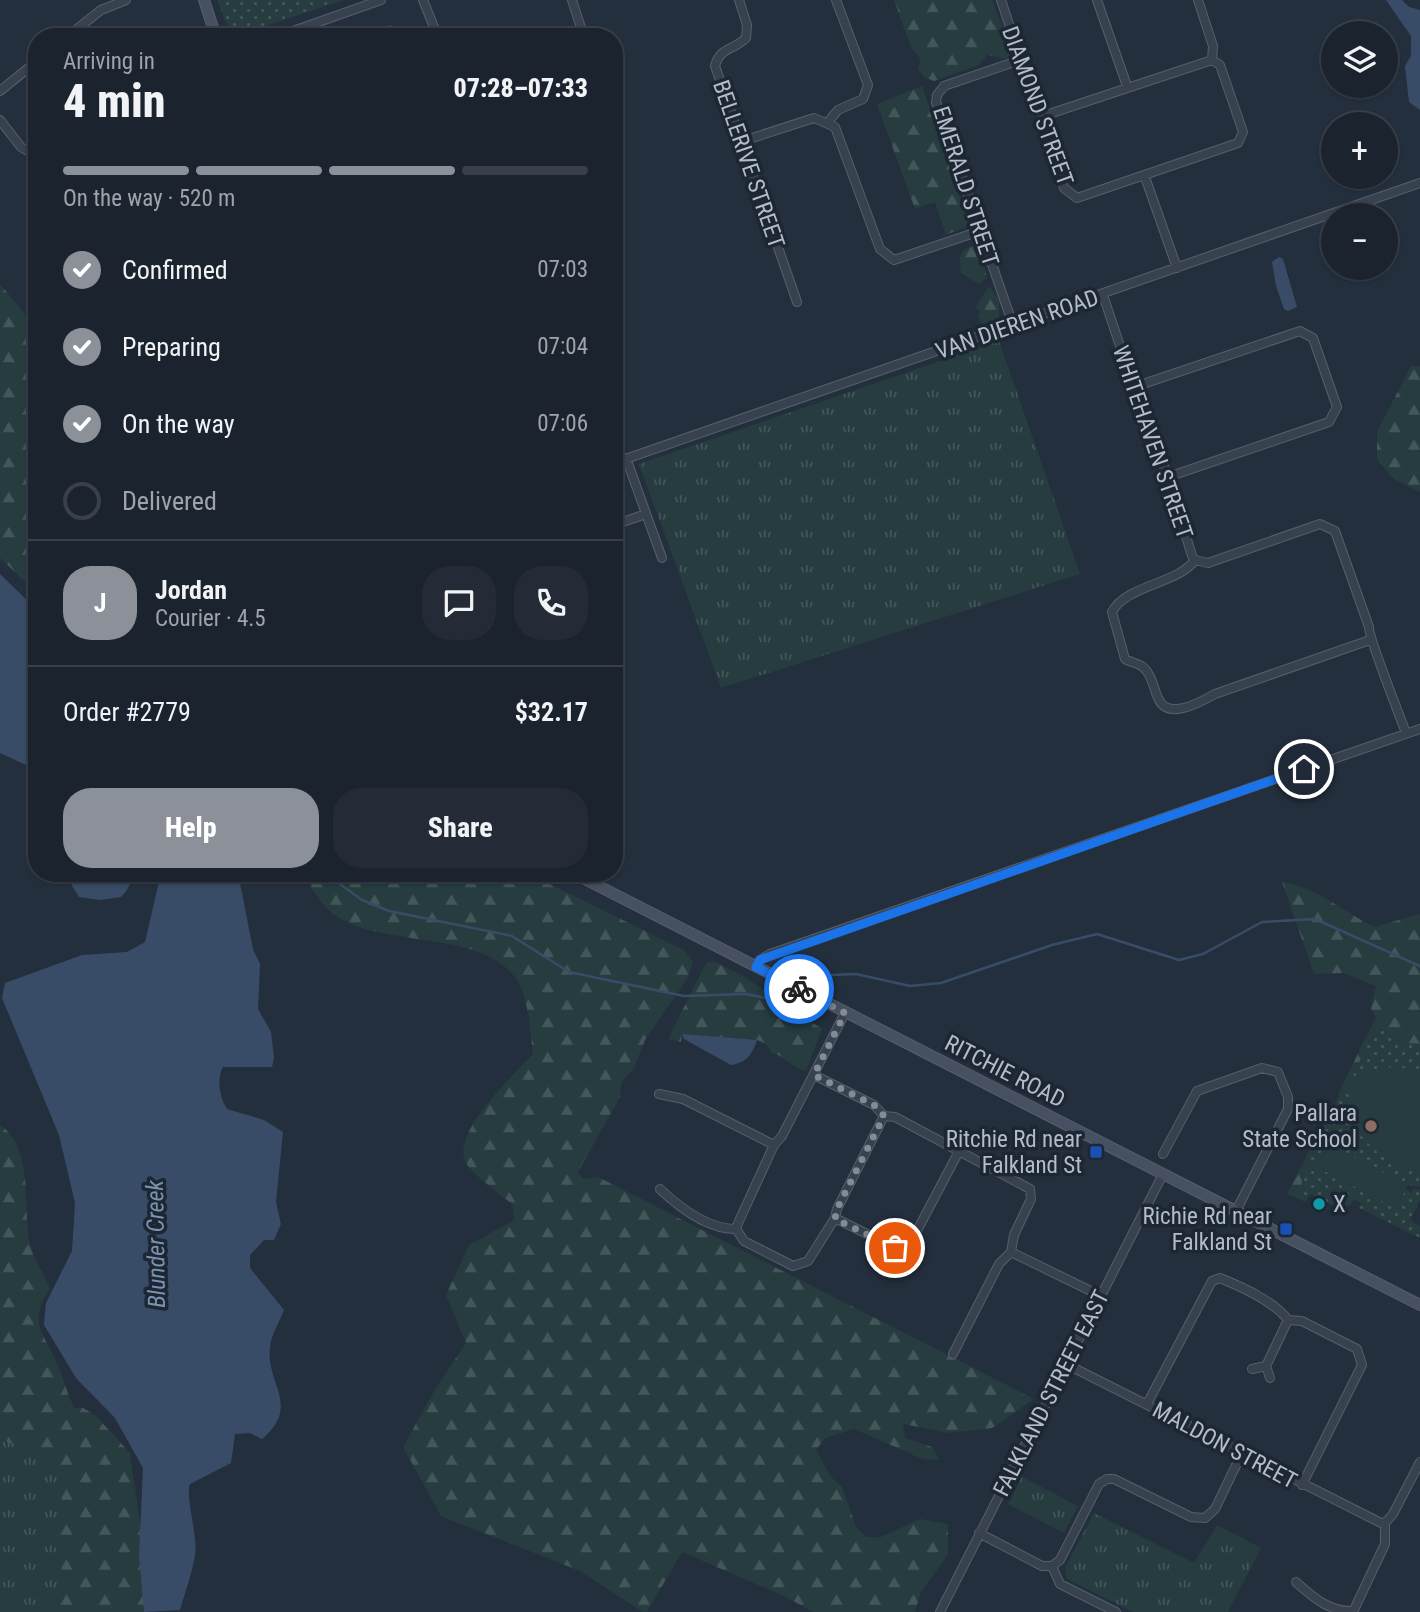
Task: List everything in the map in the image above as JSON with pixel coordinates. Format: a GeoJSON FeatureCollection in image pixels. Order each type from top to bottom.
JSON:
{"type":"FeatureCollection","features":[{"type":"Feature","properties":{"kind":"street"},"geometry":{"type":"LineString","coordinates":[[78,28],[101,10],[126,0]]}},
{"type":"Feature","properties":{"kind":"street"},"geometry":{"type":"LineString","coordinates":[[204,0],[213,28]]}},
{"type":"Feature","properties":{"kind":"street"},"geometry":{"type":"LineString","coordinates":[[302,28],[381,0]]}},
{"type":"Feature","properties":{"kind":"street"},"geometry":{"type":"LineString","coordinates":[[423,0],[434,28]]}},
{"type":"Feature","properties":{"kind":"street"},"geometry":{"type":"LineString","coordinates":[[572,0],[581,28]]}},
{"type":"Feature","properties":{"kind":"street","name":"BELLERIVE STREET"},"geometry":{"type":"LineString","coordinates":[[739,0],[747,25],[746,38],[723,50],[715,65],[797,302]]}},
{"type":"Feature","properties":{"kind":"street"},"geometry":{"type":"LineString","coordinates":[[828,122],[838,110],[863,99],[868,85],[836,0]]}},
{"type":"Feature","properties":{"kind":"street","name":"DIAMOND STREET"},"geometry":{"type":"LineString","coordinates":[[1001,0],[1020,60],[1043,116],[1044,129],[1065,188],[1077,198],[1145,177],[1238,143],[1242,132],[1220,65],[1212,60]]}},
{"type":"Feature","properties":{"kind":"street"},"geometry":{"type":"LineString","coordinates":[[1097,0],[1126,86]]}},
{"type":"Feature","properties":{"kind":"street"},"geometry":{"type":"LineString","coordinates":[[1043,116],[1126,86],[1212,60],[1213,46],[1198,0]]}},
{"type":"Feature","properties":{"kind":"street","name":"EMERALD STREET"},"geometry":{"type":"LineString","coordinates":[[1013,325],[936,102],[937,95],[944,86],[1020,60]]}},
{"type":"Feature","properties":{"kind":"street"},"geometry":{"type":"LineString","coordinates":[[0,91],[28,68]]}},
{"type":"Feature","properties":{"kind":"street"},"geometry":{"type":"LineString","coordinates":[[740,142],[814,118],[828,122],[841,136],[880,249],[886,257],[901,259],[980,230]]}},
{"type":"Feature","properties":{"kind":"street"},"geometry":{"type":"LineString","coordinates":[[0,120],[21,147],[28,150]]}},
{"type":"Feature","properties":{"kind":"street"},"geometry":{"type":"LineString","coordinates":[[1145,177],[1177,268]]}},
{"type":"Feature","properties":{"kind":"street","name":"VAN DIEREN ROAD"},"geometry":{"type":"LineString","coordinates":[[623,459],[1420,183]]}},
{"type":"Feature","properties":{"kind":"street","name":"WHITEHAVEN STREET"},"geometry":{"type":"LineString","coordinates":[[1102,295],[1131,379],[1137,386],[1160,464],[1168,477],[1195,560],[1208,563],[1320,524],[1328,525],[1335,531],[1369,627],[1370,640],[1378,654],[1406,733]]}},
{"type":"Feature","properties":{"kind":"street"},"geometry":{"type":"LineString","coordinates":[[1137,386],[1300,331],[1313,338],[1338,407],[1329,422],[1168,477]]}},
{"type":"Feature","properties":{"kind":"street"},"geometry":{"type":"LineString","coordinates":[[626,458],[662,558]]}},
{"type":"Feature","properties":{"kind":"street"},"geometry":{"type":"LineString","coordinates":[[623,522],[646,514]]}},
{"type":"Feature","properties":{"kind":"street"},"geometry":{"type":"LineString","coordinates":[[1195,560],[1182,572],[1119,603],[1112,612],[1125,659],[1145,668],[1160,704],[1167,708],[1174,710],[1204,701],[1215,694],[1370,640]]}},
{"type":"Feature","properties":{"kind":"street"},"geometry":{"type":"LineString","coordinates":[[756,967],[760,960],[771,954],[1420,729]]}},
{"type":"Feature","properties":{"kind":"street","name":"RITCHIE ROAD"},"geometry":{"type":"LineString","coordinates":[[591,882],[1163,1174],[1237,1209],[1420,1305]]}},
{"type":"Feature","properties":{"kind":"street"},"geometry":{"type":"LineString","coordinates":[[736,1229],[774,1145],[845,1013]]}},
{"type":"Feature","properties":{"kind":"street"},"geometry":{"type":"LineString","coordinates":[[1163,1154],[1197,1091],[1262,1068],[1278,1072],[1288,1097],[1288,1108],[1237,1209]]}},
{"type":"Feature","properties":{"kind":"street"},"geometry":{"type":"LineString","coordinates":[[814,1075],[874,1105],[884,1116],[895,1117],[958,1153],[1030,1189],[1031,1199],[1014,1235],[1012,1252],[999,1264],[953,1354]]}},
{"type":"Feature","properties":{"kind":"street"},"geometry":{"type":"LineString","coordinates":[[659,1094],[683,1099],[774,1145]]}},
{"type":"Feature","properties":{"kind":"street"},"geometry":{"type":"LineString","coordinates":[[736,1229],[744,1241],[793,1266],[803,1265],[835,1219],[837,1209],[884,1116]]}},
{"type":"Feature","properties":{"kind":"street"},"geometry":{"type":"LineString","coordinates":[[835,1219],[895,1248],[903,1248],[910,1244],[958,1153]]}},
{"type":"Feature","properties":{"kind":"street","name":"FALKLAND STREET EAST"},"geometry":{"type":"LineString","coordinates":[[940,1612],[1163,1174]]}},
{"type":"Feature","properties":{"kind":"street"},"geometry":{"type":"LineString","coordinates":[[660,1189],[676,1205],[721,1229],[736,1229]]}},
{"type":"Feature","properties":{"kind":"street"},"geometry":{"type":"LineString","coordinates":[[1012,1252],[1101,1296]]}},
{"type":"Feature","properties":{"kind":"street"},"geometry":{"type":"LineString","coordinates":[[1147,1404],[1212,1281],[1220,1278],[1282,1311],[1289,1320],[1302,1321],[1357,1349],[1362,1365],[1302,1486]]}},
{"type":"Feature","properties":{"kind":"street"},"geometry":{"type":"LineString","coordinates":[[1270,1378],[1266,1366],[1289,1320]]}},
{"type":"Feature","properties":{"kind":"street","name":"MALDON STREET"},"geometry":{"type":"LineString","coordinates":[[1066,1364],[1302,1486],[1385,1525]]}},
{"type":"Feature","properties":{"kind":"street"},"geometry":{"type":"LineString","coordinates":[[1252,1369],[1266,1366]]}},
{"type":"Feature","properties":{"kind":"street"},"geometry":{"type":"LineString","coordinates":[[979,1533],[1042,1566],[1052,1566],[1059,1560],[1099,1484],[1107,1479],[1114,1479],[1199,1520],[1211,1515],[1215,1509],[1241,1455]]}},
{"type":"Feature","properties":{"kind":"street"},"geometry":{"type":"LineString","coordinates":[[1296,1582],[1338,1611],[1353,1611],[1385,1544],[1385,1525],[1420,1462]]}},
{"type":"Feature","properties":{"kind":"street"},"geometry":{"type":"LineString","coordinates":[[1052,1566],[1060,1584],[1116,1612]]}},
{"type":"Feature","properties":{"kind":"green space"},"geometry":{"type":"Polygon","coordinates":[[[217,0],[344,0],[259,28],[228,28],[217,0]]]}},
{"type":"Feature","properties":{"kind":"green space"},"geometry":{"type":"Polygon","coordinates":[[[894,0],[992,0],[1007,39],[1007,59],[987,55],[979,65],[934,81],[924,77],[918,69],[921,60],[911,47],[894,0]]]}},
{"type":"Feature","properties":{"kind":"green space"},"geometry":{"type":"Polygon","coordinates":[[[922,86],[968,223],[966,227],[946,235],[935,202],[915,209],[877,104],[922,86]]]}},
{"type":"Feature","properties":{"kind":"green space"},"geometry":{"type":"Polygon","coordinates":[[[971,246],[979,246],[987,278],[979,284],[961,273],[960,257],[971,246]]]}},
{"type":"Feature","properties":{"kind":"green space"},"geometry":{"type":"Polygon","coordinates":[[[0,284],[28,317],[28,584],[0,558],[0,284]]]}},
{"type":"Feature","properties":{"kind":"green space"},"geometry":{"type":"Polygon","coordinates":[[[989,286],[999,300],[999,318],[982,326],[978,316],[981,311],[975,308],[989,286]]]}},
{"type":"Feature","properties":{"kind":"green space"},"geometry":{"type":"Polygon","coordinates":[[[999,341],[1080,574],[721,688],[639,464],[999,341]]]}},
{"type":"Feature","properties":{"kind":"green space"},"geometry":{"type":"Polygon","coordinates":[[[1411,366],[1420,366],[1420,492],[1394,479],[1377,460],[1377,432],[1411,366]]]}},
{"type":"Feature","properties":{"kind":"green space"},"geometry":{"type":"Polygon","coordinates":[[[308,882],[545,882],[684,950],[693,962],[687,979],[645,1040],[634,1068],[621,1083],[620,1097],[578,1172],[583,1179],[598,1177],[1034,1399],[992,1428],[949,1433],[903,1424],[905,1438],[932,1447],[939,1460],[923,1459],[854,1429],[825,1438],[816,1450],[831,1477],[842,1487],[856,1527],[867,1537],[881,1537],[920,1519],[948,1524],[948,1554],[921,1592],[915,1612],[813,1612],[786,1597],[682,1552],[647,1612],[643,1612],[580,1571],[441,1516],[403,1447],[436,1388],[466,1343],[446,1295],[469,1245],[514,1220],[513,1205],[468,1166],[464,1148],[468,1134],[487,1104],[533,1054],[526,1004],[515,977],[499,962],[479,952],[455,945],[379,932],[355,925],[335,915],[308,882]]]}},
{"type":"Feature","properties":{"kind":"green space"},"geometry":{"type":"Polygon","coordinates":[[[1282,882],[1318,894],[1375,927],[1420,914],[1420,1044],[1400,1042],[1377,1026],[1343,1095],[1338,1094],[1376,1017],[1371,1009],[1376,986],[1344,973],[1314,974],[1282,882]]]}},
{"type":"Feature","properties":{"kind":"green space"},"geometry":{"type":"Polygon","coordinates":[[[713,961],[743,976],[822,1029],[806,1071],[772,1053],[766,1044],[757,1040],[682,1035],[681,1042],[668,1039],[706,963],[713,961]]]}},
{"type":"Feature","properties":{"kind":"green space"},"geometry":{"type":"Polygon","coordinates":[[[1377,1026],[1400,1042],[1420,1044],[1420,1187],[1408,1185],[1329,1145],[1317,1167],[1396,1208],[1406,1189],[1411,1193],[1413,1189],[1420,1189],[1420,1200],[1410,1220],[1420,1226],[1420,1238],[1359,1208],[1361,1203],[1354,1199],[1350,1206],[1332,1205],[1310,1194],[1305,1202],[1301,1200],[1301,1179],[1308,1161],[1305,1159],[1377,1026]]]}},
{"type":"Feature","properties":{"kind":"green space"},"geometry":{"type":"Polygon","coordinates":[[[1386,1067],[1420,1069],[1420,1172],[1399,1166],[1380,1154],[1364,1139],[1353,1122],[1348,1105],[1351,1089],[1363,1076],[1386,1067]]]}},
{"type":"Feature","properties":{"kind":"green space"},"geometry":{"type":"Polygon","coordinates":[[[0,1125],[11,1135],[23,1163],[30,1244],[50,1289],[39,1310],[38,1319],[42,1334],[56,1361],[74,1408],[83,1408],[95,1415],[130,1453],[146,1564],[144,1612],[0,1612],[0,1125]]]}},
{"type":"Feature","properties":{"kind":"green space"},"geometry":{"type":"Polygon","coordinates":[[[1329,1145],[1408,1185],[1396,1208],[1317,1167],[1329,1145]]]}},
{"type":"Feature","properties":{"kind":"green space"},"geometry":{"type":"Polygon","coordinates":[[[1305,1159],[1309,1164],[1302,1175],[1301,1200],[1287,1194],[1305,1159]]]}},
{"type":"Feature","properties":{"kind":"green space"},"geometry":{"type":"Polygon","coordinates":[[[0,1430],[8,1443],[28,1449],[45,1459],[58,1475],[61,1484],[62,1500],[54,1537],[63,1581],[54,1612],[0,1612],[0,1430]]]}},
{"type":"Feature","properties":{"kind":"green space"},"geometry":{"type":"Polygon","coordinates":[[[1022,1477],[1078,1506],[1064,1533],[1008,1504],[1022,1477]]]}},
{"type":"Feature","properties":{"kind":"green space"},"geometry":{"type":"Polygon","coordinates":[[[1094,1513],[1194,1563],[1217,1525],[1261,1548],[1228,1612],[1133,1612],[1067,1579],[1065,1568],[1094,1513]]]}},
{"type":"Feature","properties":{"kind":"water"},"geometry":{"type":"Polygon","coordinates":[[[1386,0],[1402,0],[1409,7],[1420,10],[1420,110],[1409,102],[1405,66],[1411,56],[1411,36],[1386,0]]]}},
{"type":"Feature","properties":{"kind":"water"},"geometry":{"type":"Polygon","coordinates":[[[1279,257],[1283,259],[1297,307],[1288,311],[1284,309],[1276,286],[1272,262],[1279,257]]]}},
{"type":"Feature","properties":{"kind":"water"},"geometry":{"type":"Polygon","coordinates":[[[0,574],[28,601],[28,766],[0,753],[0,574]]]}},
{"type":"Feature","properties":{"kind":"water"},"geometry":{"type":"Polygon","coordinates":[[[72,882],[130,882],[121,897],[100,900],[79,897],[72,882]]]}},
{"type":"Feature","properties":{"kind":"water","name":"Blunder Creek"},"geometry":{"type":"Polygon","coordinates":[[[159,882],[240,882],[253,949],[260,964],[258,1009],[271,1032],[274,1058],[272,1067],[223,1067],[220,1088],[227,1109],[264,1120],[283,1132],[276,1202],[281,1224],[274,1240],[264,1240],[250,1255],[250,1268],[284,1310],[270,1347],[272,1372],[281,1405],[274,1427],[262,1439],[250,1433],[235,1434],[231,1463],[190,1484],[195,1555],[180,1610],[144,1612],[139,1555],[143,1468],[115,1418],[76,1378],[44,1325],[46,1303],[72,1251],[75,1203],[59,1135],[2,998],[5,983],[82,955],[127,952],[145,942],[159,882]]]}},
{"type":"Feature","properties":{"kind":"water"},"geometry":{"type":"Polygon","coordinates":[[[682,1034],[757,1040],[748,1057],[731,1065],[684,1039],[682,1034]]]}},
{"type":"Feature","properties":{"kind":"waterway"},"geometry":{"type":"LineString","coordinates":[[337,882],[362,900],[389,911],[512,936],[569,972],[684,996],[746,994],[771,999]]}},
{"type":"Feature","properties":{"kind":"waterway"},"geometry":{"type":"LineString","coordinates":[[804,983],[831,975],[856,974],[910,986],[941,983],[1052,945],[1097,934],[1179,960],[1203,954],[1262,922],[1315,919],[1420,966]]}},
{"type":"Feature","properties":{"kind":"way so far"},"geometry":{"type":"LineString","coordinates":[[799,989],[845,1013],[814,1075],[874,1105],[884,1116],[837,1209],[835,1219],[895,1248]]}},
{"type":"Feature","properties":{"kind":"place","name":"Pallara State School"},"geometry":{"type":"Point","coordinates":[1371,1126]}},
{"type":"Feature","properties":{"kind":"place","name":"Ritchie Rd near Falkland St"},"geometry":{"type":"Point","coordinates":[1096,1152]}},
{"type":"Feature","properties":{"kind":"place","name":"X"},"geometry":{"type":"Point","coordinates":[1319,1204]}},
{"type":"Feature","properties":{"kind":"place","name":"Richie Rd near Falkland St"},"geometry":{"type":"Point","coordinates":[1286,1229]}},
{"type":"Feature","properties":{"kind":"route"},"geometry":{"type":"LineString","coordinates":[[799,989],[756,967],[760,960],[796,945],[1304,769]]}}]}
